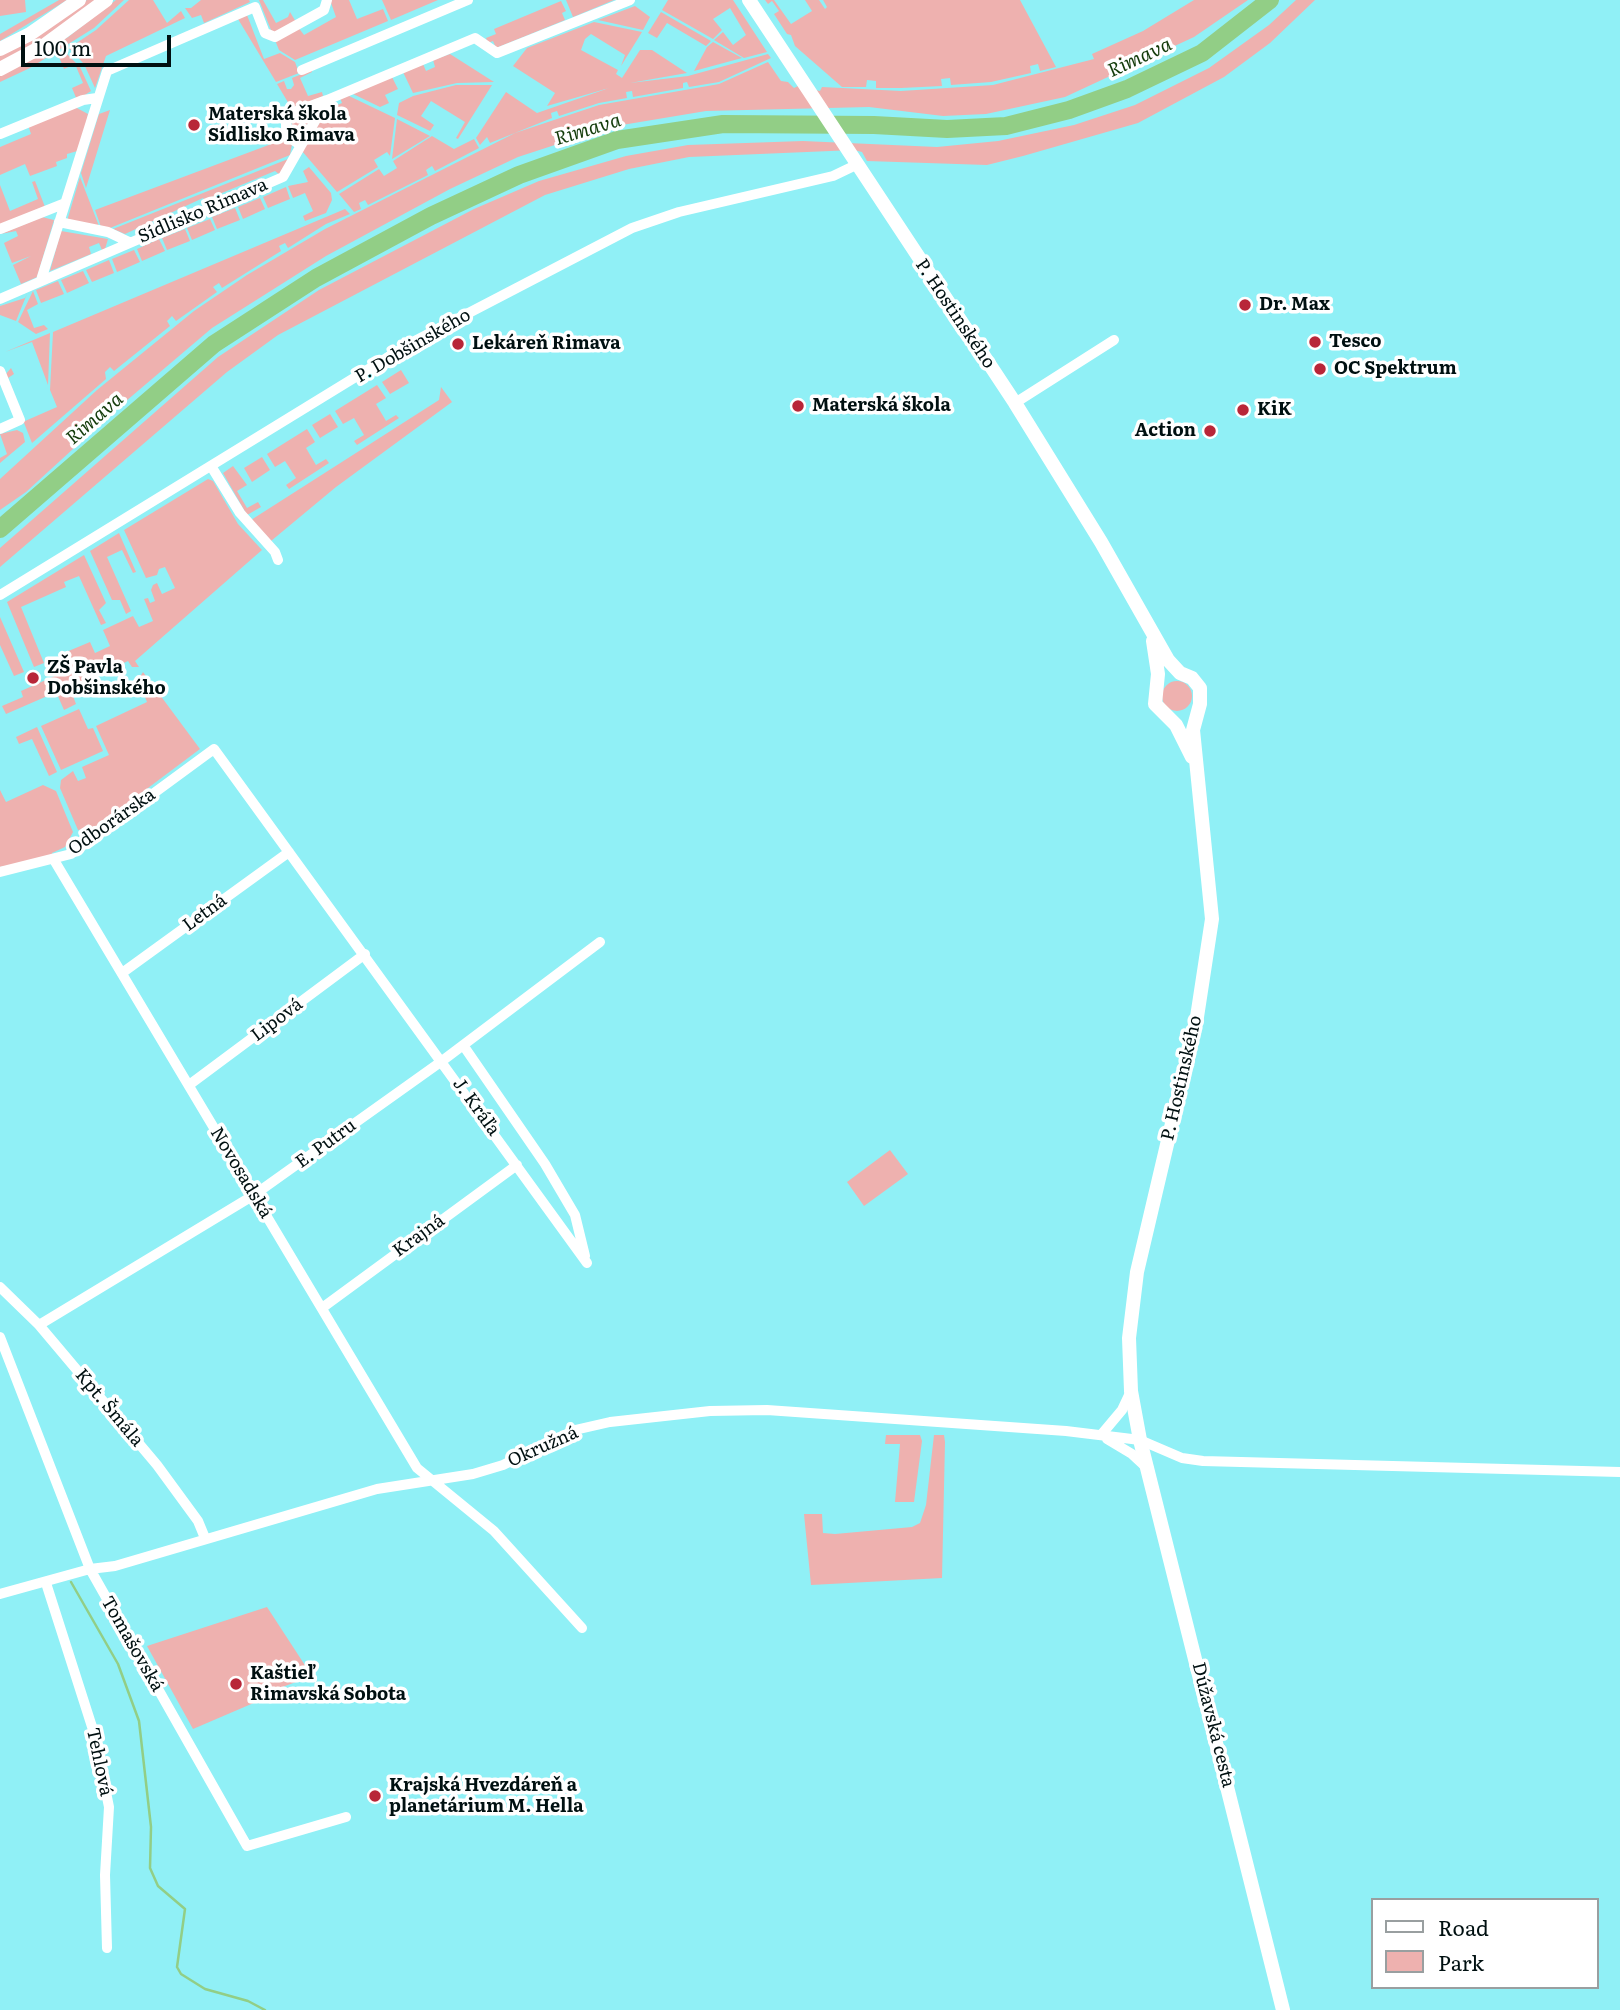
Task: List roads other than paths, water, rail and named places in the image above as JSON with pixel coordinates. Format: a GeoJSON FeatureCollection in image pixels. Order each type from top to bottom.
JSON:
{"type":"FeatureCollection","features":[{"type":"Feature","properties":{"kind":"street"},"geometry":{"type":"LineString","coordinates":[[0,49],[30,34],[79,0]]}},
{"type":"Feature","properties":{"kind":"street"},"geometry":{"type":"LineString","coordinates":[[0,69],[45,45],[106,0]]}},
{"type":"Feature","properties":{"kind":"street"},"geometry":{"type":"LineString","coordinates":[[41,280],[107,71],[254,6],[265,33],[275,37],[324,10],[327,0]]}},
{"type":"Feature","properties":{"kind":"street"},"geometry":{"type":"LineString","coordinates":[[302,70],[468,0]]}},
{"type":"Feature","properties":{"kind":"street"},"geometry":{"type":"LineString","coordinates":[[300,145],[286,135],[286,121],[291,113],[475,38],[496,53],[630,0]]}},
{"type":"Feature","properties":{"kind":"street","name":"P. Hostinského"},"geometry":{"type":"LineString","coordinates":[[749,0],[1015,403],[1101,542],[1151,634],[1180,673],[1192,678],[1200,688],[1193,730],[1195,764],[1203,804],[1212,919],[1197,1017],[1136,1272],[1129,1338],[1131,1391],[1140,1440]]}},
{"type":"Feature","properties":{"kind":"street"},"geometry":{"type":"LineString","coordinates":[[0,134],[83,100],[97,98]]}},
{"type":"Feature","properties":{"kind":"street","name":"Sídlisko Rimava"},"geometry":{"type":"LineString","coordinates":[[0,299],[283,177],[327,100]]}},
{"type":"Feature","properties":{"kind":"street","name":"P. Dobšinského"},"geometry":{"type":"LineString","coordinates":[[0,595],[411,343],[632,229],[679,212],[833,176],[854,161]]}},
{"type":"Feature","properties":{"kind":"street"},"geometry":{"type":"LineString","coordinates":[[0,229],[63,204]]}},
{"type":"Feature","properties":{"kind":"street","name":"Sídlisko Rimava"},"geometry":{"type":"LineString","coordinates":[[59,222],[108,232],[128,242]]}},
{"type":"Feature","properties":{"kind":"street"},"geometry":{"type":"LineString","coordinates":[[1015,403],[1114,340]]}},
{"type":"Feature","properties":{"kind":"street"},"geometry":{"type":"LineString","coordinates":[[0,371],[20,420],[0,429]]}},
{"type":"Feature","properties":{"kind":"street"},"geometry":{"type":"LineString","coordinates":[[211,466],[240,513],[275,552],[278,560]]}},
{"type":"Feature","properties":{"kind":"street","name":"P. Hostinského"},"geometry":{"type":"LineString","coordinates":[[1151,634],[1158,683],[1155,704],[1181,734],[1195,764]]}},
{"type":"Feature","properties":{"kind":"street"},"geometry":{"type":"LineString","coordinates":[[1158,683],[1169,674],[1180,673]]}},
{"type":"Feature","properties":{"kind":"street"},"geometry":{"type":"LineString","coordinates":[[1170,719],[1185,719],[1196,711]]}},
{"type":"Feature","properties":{"kind":"street","name":"J. Kráľa"},"geometry":{"type":"LineString","coordinates":[[214,749],[587,1263],[575,1215],[545,1164],[463,1045]]}},
{"type":"Feature","properties":{"kind":"street","name":"Odborárska"},"geometry":{"type":"LineString","coordinates":[[0,872],[71,854],[214,749]]}},
{"type":"Feature","properties":{"kind":"street","name":"Letná"},"geometry":{"type":"LineString","coordinates":[[122,973],[289,852]]}},
{"type":"Feature","properties":{"kind":"street","name":"Novosadská"},"geometry":{"type":"LineString","coordinates":[[54,860],[417,1468],[520,1557],[582,1628]]}},
{"type":"Feature","properties":{"kind":"street","name":"E. Putru"},"geometry":{"type":"LineString","coordinates":[[39,1325],[254,1195],[442,1061],[600,942]]}},
{"type":"Feature","properties":{"kind":"street","name":"Lipová"},"geometry":{"type":"LineString","coordinates":[[189,1085],[365,954]]}},
{"type":"Feature","properties":{"kind":"street","name":"Krajná"},"geometry":{"type":"LineString","coordinates":[[322,1308],[517,1165]]}},
{"type":"Feature","properties":{"kind":"street","name":"Kpt. Šmála"},"geometry":{"type":"LineString","coordinates":[[0,1287],[39,1325],[157,1465],[198,1521],[205,1538]]}},
{"type":"Feature","properties":{"kind":"street","name":"Tomašovská"},"geometry":{"type":"LineString","coordinates":[[0,1337],[90,1569],[247,1846],[346,1817]]}},
{"type":"Feature","properties":{"kind":"street"},"geometry":{"type":"LineString","coordinates":[[1101,1435],[1122,1410],[1131,1391]]}},
{"type":"Feature","properties":{"kind":"street","name":"Okružná"},"geometry":{"type":"LineString","coordinates":[[0,1594],[90,1569],[115,1566],[377,1489],[434,1481],[503,1465],[575,1430],[610,1422],[710,1411],[791,1412],[1101,1435],[1140,1440],[1182,1458],[1203,1461],[1620,1472]]}},
{"type":"Feature","properties":{"kind":"street","name":"Okružná"},"geometry":{"type":"LineString","coordinates":[[1101,1435],[1132,1454],[1149,1470]]}},
{"type":"Feature","properties":{"kind":"street","name":"Dúžavská cesta"},"geometry":{"type":"LineString","coordinates":[[1140,1440],[1283,2010]]}},
{"type":"Feature","properties":{"kind":"street","name":"Tehlová"},"geometry":{"type":"LineString","coordinates":[[46,1583],[94,1733],[109,1807],[105,1875],[107,1948]]}},
{"type":"Feature","properties":{"kind":"waterway","name":"Rimava"},"geometry":{"type":"LineString","coordinates":[[0,529],[214,344],[316,278],[431,216],[519,175],[617,140],[723,124],[874,125],[947,129],[1006,126],[1069,110],[1127,89],[1202,53],[1270,0]]}},
{"type":"Feature","properties":{"kind":"waterway"},"geometry":{"type":"LineString","coordinates":[[71,1582],[118,1664],[139,1721],[151,1827],[150,1868],[158,1886],[185,1909],[177,1967],[181,1974],[205,1989],[248,2001],[265,2010]]}},
{"type":"Feature","properties":{"kind":"place","name":"Materská škola Sídlisko Rimava"},"geometry":{"type":"Point","coordinates":[194,125]}},
{"type":"Feature","properties":{"kind":"place","name":"Dr. Max"},"geometry":{"type":"Point","coordinates":[1245,305]}},
{"type":"Feature","properties":{"kind":"place","name":"Tesco"},"geometry":{"type":"Point","coordinates":[1315,342]}},
{"type":"Feature","properties":{"kind":"place","name":"Lekáreň Rimava"},"geometry":{"type":"Point","coordinates":[458,344]}},
{"type":"Feature","properties":{"kind":"place","name":"OC Spektrum"},"geometry":{"type":"Point","coordinates":[1320,369]}},
{"type":"Feature","properties":{"kind":"place","name":"Materská škola"},"geometry":{"type":"Point","coordinates":[798,406]}},
{"type":"Feature","properties":{"kind":"place","name":"KiK"},"geometry":{"type":"Point","coordinates":[1243,410]}},
{"type":"Feature","properties":{"kind":"place","name":"Action"},"geometry":{"type":"Point","coordinates":[1210,431]}},
{"type":"Feature","properties":{"kind":"place","name":"ZŠ Pavla Dobšinského"},"geometry":{"type":"Point","coordinates":[33,678]}},
{"type":"Feature","properties":{"kind":"place","name":"Kaštieľ Rimavská Sobota"},"geometry":{"type":"Point","coordinates":[236,1684]}},
{"type":"Feature","properties":{"kind":"place","name":"Krajská Hvezdáreň a planetárium M. Hella"},"geometry":{"type":"Point","coordinates":[375,1796]}}]}
